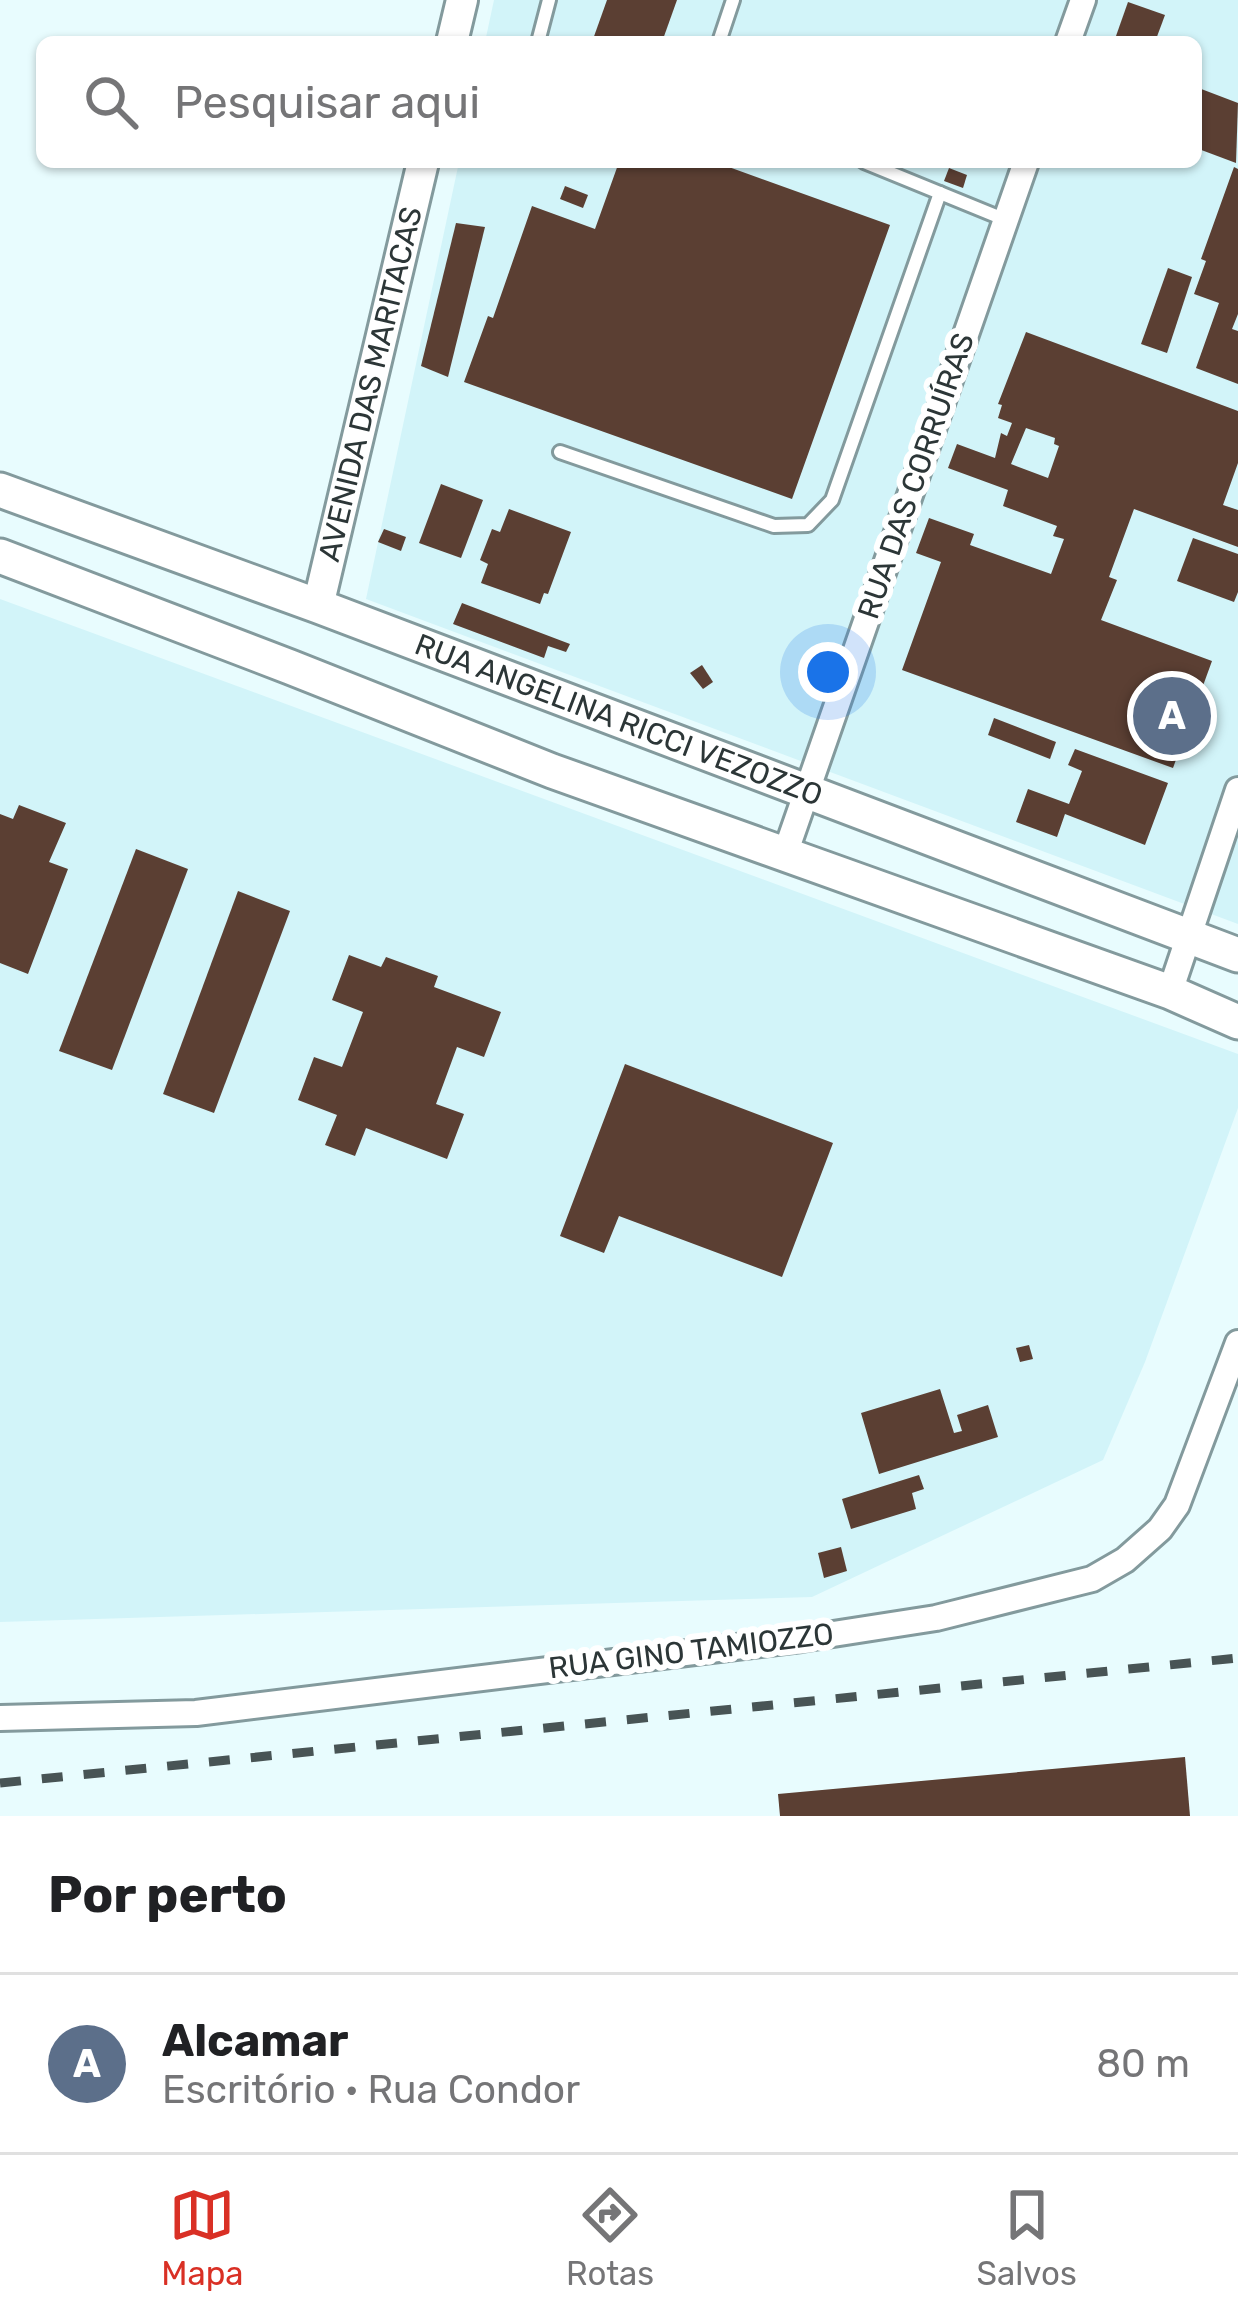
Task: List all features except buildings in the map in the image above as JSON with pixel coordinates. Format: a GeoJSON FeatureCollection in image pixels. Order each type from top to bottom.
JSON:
{"type":"FeatureCollection","features":[{"type":"Feature","properties":{"kind":"main road","name":"RUA ANGELINA RICCI VEZOZZO"},"geometry":{"type":"LineString","coordinates":[[0,490],[1238,955]]}},
{"type":"Feature","properties":{"kind":"main road"},"geometry":{"type":"LineString","coordinates":[[0,556],[552,771],[1170,992],[1238,1022]]}},
{"type":"Feature","properties":{"kind":"street"},"geometry":{"type":"LineString","coordinates":[[453,36],[462,0]]}},
{"type":"Feature","properties":{"kind":"street"},"geometry":{"type":"LineString","coordinates":[[1070,36],[1083,0]]}},
{"type":"Feature","properties":{"kind":"street","name":"AVENIDA DAS MARITACAS"},"geometry":{"type":"LineString","coordinates":[[318,606],[422,168]]}},
{"type":"Feature","properties":{"kind":"street","name":"RUA DAS CORRUÍRAS"},"geometry":{"type":"LineString","coordinates":[[785,854],[1024,168]]}},
{"type":"Feature","properties":{"kind":"street"},"geometry":{"type":"LineString","coordinates":[[1170,992],[1238,790]]}},
{"type":"Feature","properties":{"kind":"street","name":"RUA GINO TAMIOZZO"},"geometry":{"type":"LineString","coordinates":[[0,1718],[196,1713],[801,1639],[936,1618],[1092,1580],[1125,1560],[1160,1529],[1177,1505],[1238,1343]]}},
{"type":"Feature","properties":{"kind":"lane"},"geometry":{"type":"LineString","coordinates":[[540,36],[549,0]]}},
{"type":"Feature","properties":{"kind":"lane"},"geometry":{"type":"LineString","coordinates":[[721,36],[733,0]]}},
{"type":"Feature","properties":{"kind":"lane"},"geometry":{"type":"LineString","coordinates":[[879,168],[1006,220]]}},
{"type":"Feature","properties":{"kind":"lane"},"geometry":{"type":"LineString","coordinates":[[560,452],[774,526],[808,525],[832,500],[940,193]]}},
{"type":"Feature","properties":{"kind":"shaded area"},"geometry":{"type":"Polygon","coordinates":[[[494,0],[1238,0],[1238,924],[366,599],[458,168],[1202,168],[1202,36],[486,36],[494,0]]]}},
{"type":"Feature","properties":{"kind":"shaded area"},"geometry":{"type":"Polygon","coordinates":[[[0,599],[1238,1054],[1238,1108],[1145,1362],[1103,1460],[812,1597],[0,1622],[0,599]]]}},
{"type":"Feature","properties":{"kind":"railway"},"geometry":{"type":"LineString","coordinates":[[0,1783],[1238,1658]]}},
{"type":"Feature","properties":{"kind":"place","name":"Alcamar"},"geometry":{"type":"Point","coordinates":[1172,716]}}]}
